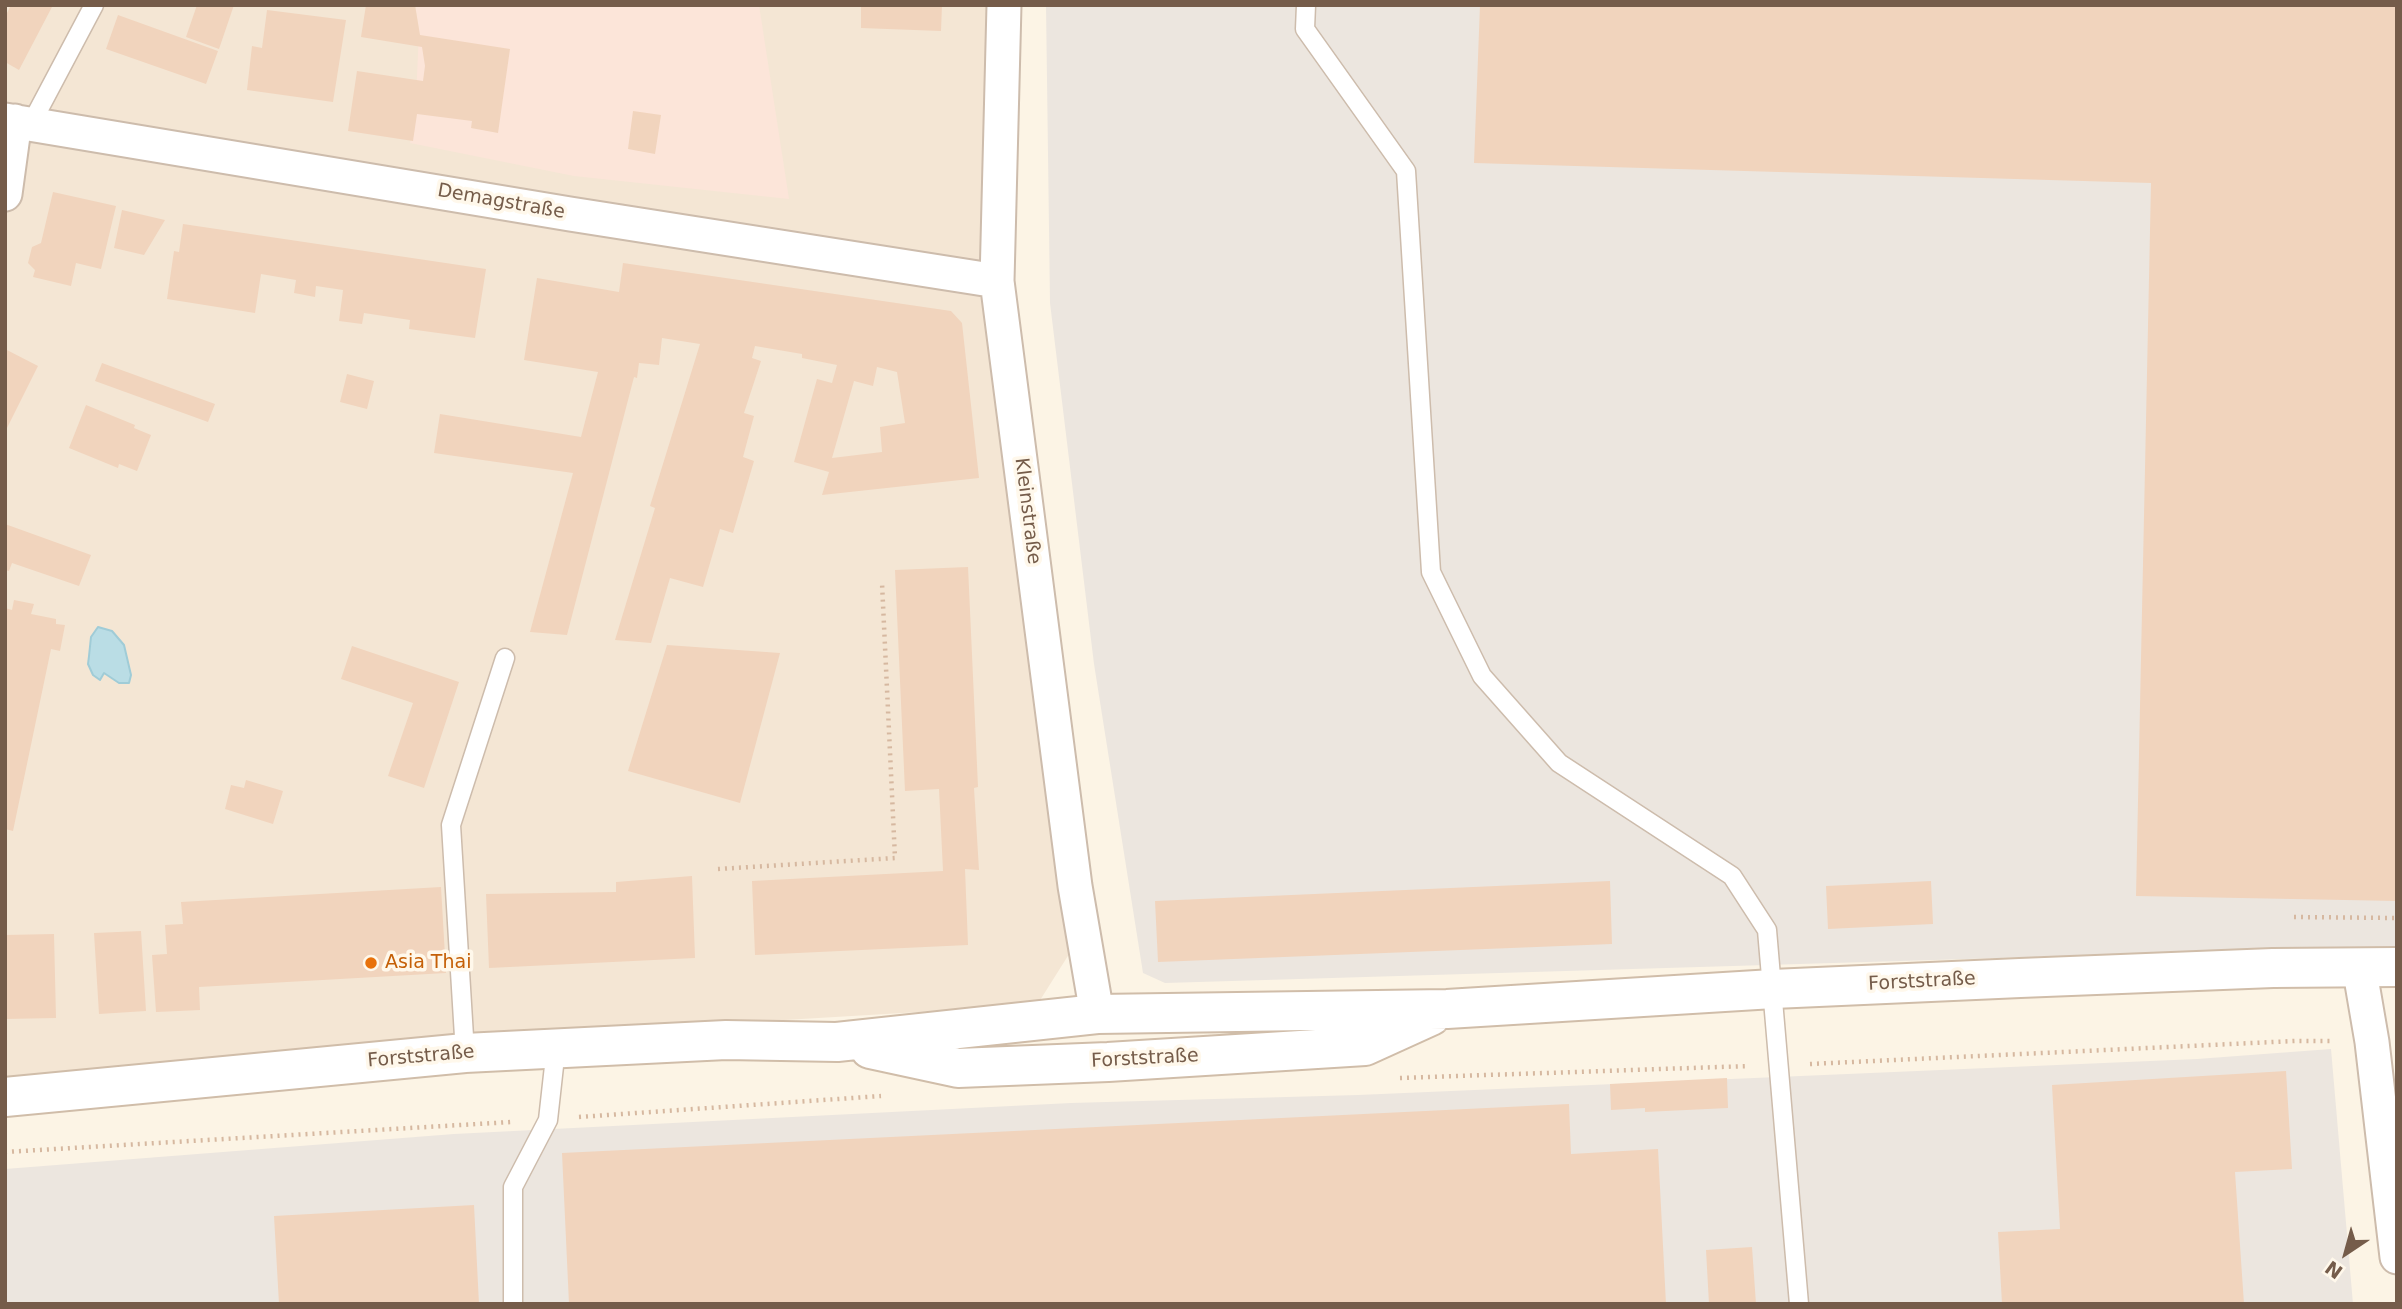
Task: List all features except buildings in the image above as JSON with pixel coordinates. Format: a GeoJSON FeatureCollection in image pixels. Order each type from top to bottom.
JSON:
{"type":"FeatureCollection","features":[{"type":"Feature","properties":{"kind":"main road","name":"Forststraße"},"geometry":{"type":"LineString","coordinates":[[5,1097],[465,1053],[726,1040],[838,1042],[1097,1014],[1447,1009],[1773,989],[2359,966],[2397,967]]}},
{"type":"Feature","properties":{"kind":"main road","name":"Forststraße"},"geometry":{"type":"LineString","coordinates":[[838,1042],[958,1068],[1108,1062],[1365,1046],[1447,1009]]}},
{"type":"Feature","properties":{"kind":"street","name":"Kleinstraße"},"geometry":{"type":"LineString","coordinates":[[1004,5],[998,281],[1075,886],[1097,1014]]}},
{"type":"Feature","properties":{"kind":"street"},"geometry":{"type":"LineString","coordinates":[[5,194],[17,122]]}},
{"type":"Feature","properties":{"kind":"street","name":"Demagstraße"},"geometry":{"type":"LineString","coordinates":[[17,122],[998,281]]}},
{"type":"Feature","properties":{"kind":"street"},"geometry":{"type":"LineString","coordinates":[[2359,966],[2372,1042],[2397,1257]]}},
{"type":"Feature","properties":{"kind":"lane"},"geometry":{"type":"LineString","coordinates":[[17,122],[94,5]]}},
{"type":"Feature","properties":{"kind":"lane"},"geometry":{"type":"LineString","coordinates":[[1306,5],[1305,29],[1406,171],[1431,572],[1482,676],[1559,763],[1732,876],[1767,930],[1799,1304]]}},
{"type":"Feature","properties":{"kind":"lane"},"geometry":{"type":"LineString","coordinates":[[465,1053],[451,825],[505,658]]}},
{"type":"Feature","properties":{"kind":"lane"},"geometry":{"type":"LineString","coordinates":[[513,1304],[513,1187],[548,1120],[556,1048]]}},
{"type":"Feature","properties":{"kind":"path"},"geometry":{"type":"LineString","coordinates":[[718,869],[895,858],[882,583]]}},
{"type":"Feature","properties":{"kind":"path"},"geometry":{"type":"LineString","coordinates":[[2294,918],[2397,918]]}},
{"type":"Feature","properties":{"kind":"shaded area"},"geometry":{"type":"Polygon","coordinates":[[[5,5],[989,5],[1071,951],[1037,1005],[465,1039],[5,1077],[5,5]]]}},
{"type":"Feature","properties":{"kind":"shaded area"},"geometry":{"type":"Polygon","coordinates":[[[415,5],[759,5],[789,199],[574,176],[410,143],[415,121],[419,31],[415,5]]]}},
{"type":"Feature","properties":{"kind":"shaded area"},"geometry":{"type":"Polygon","coordinates":[[[1046,5],[2397,5],[2397,949],[2301,949],[1165,983],[1143,973],[1094,664],[1050,303],[1046,5]]]}},
{"type":"Feature","properties":{"kind":"shaded area"},"geometry":{"type":"Polygon","coordinates":[[[2331,1049],[2353,1304],[5,1304],[5,1169],[454,1134],[1071,1103],[1358,1095],[2197,1059],[2331,1049]]]}},
{"type":"Feature","properties":{"kind":"water"},"geometry":{"type":"Polygon","coordinates":[[[98,627],[112,631],[124,645],[131,675],[129,683],[119,683],[104,673],[100,680],[93,675],[88,664],[91,637],[98,627]]]}},
{"type":"Feature","properties":{"kind":"place","name":"Asia Thai"},"geometry":{"type":"Point","coordinates":[371,963]}}]}
